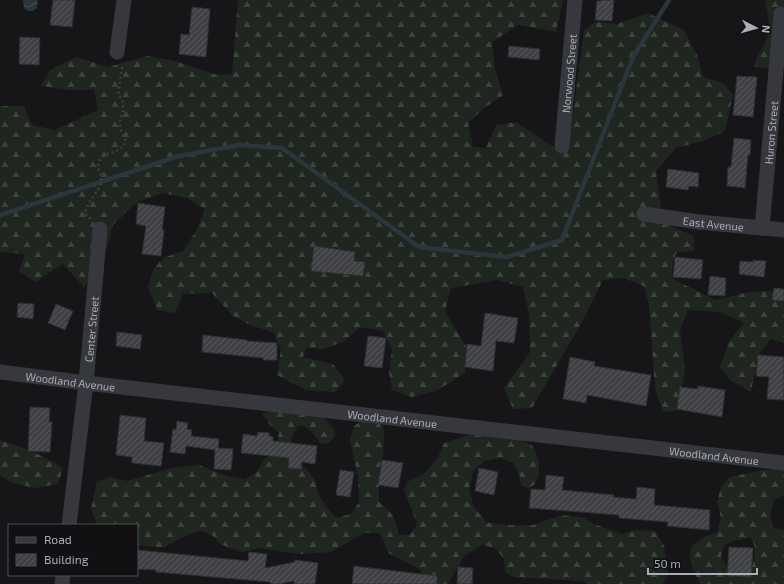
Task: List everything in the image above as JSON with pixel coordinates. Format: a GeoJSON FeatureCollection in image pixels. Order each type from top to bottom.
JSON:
{"type":"FeatureCollection","features":[{"type":"Feature","properties":{"kind":"street"},"geometry":{"type":"LineString","coordinates":[[117,52],[124,0]]}},
{"type":"Feature","properties":{"kind":"street","name":"Norwood Street"},"geometry":{"type":"LineString","coordinates":[[562,146],[575,0]]}},
{"type":"Feature","properties":{"kind":"street","name":"Huron Street"},"geometry":{"type":"LineString","coordinates":[[762,228],[781,14]]}},
{"type":"Feature","properties":{"kind":"street","name":"East Avenue"},"geometry":{"type":"LineString","coordinates":[[644,214],[699,222],[784,230]]}},
{"type":"Feature","properties":{"kind":"street","name":"Center Street"},"geometry":{"type":"LineString","coordinates":[[69,524],[86,383],[93,226]]}},
{"type":"Feature","properties":{"kind":"street","name":"Woodland Avenue"},"geometry":{"type":"LineString","coordinates":[[0,372],[784,463]]}},
{"type":"Feature","properties":{"kind":"path"},"geometry":{"type":"LineString","coordinates":[[93,226],[90,218],[84,214],[88,203],[99,188],[101,179],[98,169],[99,160],[105,154],[122,148],[126,141],[120,128],[123,102],[118,94],[122,68],[117,52]]}},
{"type":"Feature","properties":{"kind":"green space"},"geometry":{"type":"Polygon","coordinates":[[[238,0],[563,0],[556,32],[518,25],[492,42],[495,69],[503,95],[484,108],[468,123],[473,147],[486,148],[496,125],[516,122],[561,152],[569,144],[584,30],[595,22],[617,24],[648,13],[684,30],[697,55],[703,77],[723,83],[733,95],[725,131],[703,141],[676,148],[656,171],[663,223],[694,236],[694,251],[677,252],[675,255],[672,265],[673,279],[716,300],[749,292],[784,290],[784,343],[771,339],[758,355],[751,392],[730,380],[720,367],[729,341],[744,323],[720,312],[688,310],[680,330],[685,369],[678,410],[663,412],[655,388],[649,306],[644,286],[623,278],[603,280],[582,322],[532,408],[513,409],[504,388],[530,352],[529,314],[523,287],[497,280],[451,288],[445,311],[468,350],[465,373],[436,391],[412,397],[392,390],[389,372],[392,349],[383,331],[360,327],[343,342],[323,349],[306,348],[303,357],[333,364],[345,380],[335,392],[306,390],[277,375],[281,350],[274,333],[248,324],[232,315],[212,293],[183,294],[175,313],[157,310],[148,287],[153,270],[163,258],[183,251],[196,231],[205,209],[187,198],[163,193],[137,202],[113,225],[104,258],[84,287],[63,264],[35,282],[19,271],[25,254],[0,252],[0,106],[24,106],[32,125],[55,130],[98,110],[94,90],[69,90],[41,86],[50,70],[76,57],[108,67],[148,56],[175,61],[217,75],[232,74],[238,0]]]}},
{"type":"Feature","properties":{"kind":"green space"},"geometry":{"type":"Polygon","coordinates":[[[765,0],[784,0],[784,70],[755,67],[756,59],[766,42],[769,29],[765,0]]]}},
{"type":"Feature","properties":{"kind":"green space"},"geometry":{"type":"Polygon","coordinates":[[[275,408],[322,415],[334,429],[335,436],[329,443],[321,444],[312,432],[304,426],[298,426],[293,435],[290,452],[292,461],[305,468],[315,480],[318,494],[336,518],[351,514],[359,502],[358,478],[350,439],[354,426],[364,419],[379,423],[384,430],[383,455],[379,472],[379,502],[393,516],[399,535],[410,535],[417,524],[404,490],[407,482],[425,473],[438,457],[444,443],[474,433],[523,440],[534,447],[539,462],[539,474],[535,484],[529,488],[521,485],[519,474],[512,462],[499,458],[484,461],[473,471],[469,490],[474,507],[486,522],[506,525],[533,525],[562,515],[585,518],[594,524],[622,534],[636,530],[654,531],[664,545],[668,576],[663,584],[588,584],[581,581],[513,577],[505,572],[504,559],[495,548],[482,545],[464,556],[448,584],[421,584],[421,570],[388,553],[380,533],[364,533],[331,552],[298,554],[259,548],[244,552],[229,548],[219,543],[213,536],[202,531],[191,533],[165,547],[138,545],[138,524],[97,524],[91,509],[97,482],[109,477],[127,481],[172,468],[199,465],[227,476],[244,479],[256,473],[264,459],[275,453],[279,432],[271,426],[262,414],[275,408]]]}},
{"type":"Feature","properties":{"kind":"green space"},"geometry":{"type":"Polygon","coordinates":[[[0,440],[48,459],[63,468],[58,484],[35,488],[12,483],[0,475],[0,440]]]}},
{"type":"Feature","properties":{"kind":"green space"},"geometry":{"type":"Polygon","coordinates":[[[763,470],[784,470],[784,495],[774,500],[770,514],[773,528],[784,530],[784,584],[700,584],[690,560],[692,545],[706,536],[717,532],[721,518],[717,502],[721,487],[730,477],[763,470]],[[751,538],[736,540],[724,545],[721,556],[730,573],[737,578],[751,570],[754,561],[755,547],[751,538]]]}},
{"type":"Feature","properties":{"kind":"water"},"geometry":{"type":"Polygon","coordinates":[[[23,0],[38,0],[37,8],[33,11],[28,11],[24,8],[23,0]]]}},
{"type":"Feature","properties":{"kind":"building"},"geometry":{"type":"Polygon","coordinates":[[[53,0],[75,0],[72,27],[50,25],[53,0]]]}},
{"type":"Feature","properties":{"kind":"building"},"geometry":{"type":"Polygon","coordinates":[[[614,0],[612,21],[595,20],[597,1],[614,0]]]}},
{"type":"Feature","properties":{"kind":"building"},"geometry":{"type":"Polygon","coordinates":[[[192,7],[210,9],[206,57],[179,54],[181,34],[189,35],[192,7]]]}},
{"type":"Feature","properties":{"kind":"building"},"geometry":{"type":"Polygon","coordinates":[[[20,37],[40,38],[39,65],[19,64],[20,37]]]}},
{"type":"Feature","properties":{"kind":"building"},"geometry":{"type":"Polygon","coordinates":[[[509,46],[540,49],[539,60],[508,57],[509,46]]]}},
{"type":"Feature","properties":{"kind":"building"},"geometry":{"type":"Polygon","coordinates":[[[737,76],[757,77],[753,117],[733,115],[737,76]]]}},
{"type":"Feature","properties":{"kind":"building"},"geometry":{"type":"Polygon","coordinates":[[[734,138],[751,140],[745,188],[727,186],[728,167],[731,167],[734,138]]]}},
{"type":"Feature","properties":{"kind":"building"},"geometry":{"type":"Polygon","coordinates":[[[668,169],[699,173],[698,187],[689,186],[688,190],[666,187],[668,169]]]}},
{"type":"Feature","properties":{"kind":"building"},"geometry":{"type":"Polygon","coordinates":[[[138,203],[165,207],[161,256],[142,254],[146,226],[136,224],[138,203]]]}},
{"type":"Feature","properties":{"kind":"building"},"geometry":{"type":"Polygon","coordinates":[[[314,246],[355,252],[354,261],[365,262],[363,276],[311,271],[314,246]]]}},
{"type":"Feature","properties":{"kind":"building"},"geometry":{"type":"Polygon","coordinates":[[[675,257],[703,260],[701,279],[673,277],[675,257]]]}},
{"type":"Feature","properties":{"kind":"building"},"geometry":{"type":"Polygon","coordinates":[[[753,260],[766,261],[764,277],[739,274],[740,261],[753,262],[753,260]]]}},
{"type":"Feature","properties":{"kind":"building"},"geometry":{"type":"Polygon","coordinates":[[[710,276],[726,278],[725,296],[708,295],[710,276]]]}},
{"type":"Feature","properties":{"kind":"building"},"geometry":{"type":"Polygon","coordinates":[[[774,288],[784,289],[784,301],[772,300],[774,288]]]}},
{"type":"Feature","properties":{"kind":"building"},"geometry":{"type":"Polygon","coordinates":[[[18,303],[34,304],[33,319],[17,317],[18,303]]]}},
{"type":"Feature","properties":{"kind":"building"},"geometry":{"type":"Polygon","coordinates":[[[56,304],[73,311],[65,330],[48,323],[56,304]]]}},
{"type":"Feature","properties":{"kind":"building"},"geometry":{"type":"Polygon","coordinates":[[[485,313],[518,318],[514,343],[496,341],[493,371],[465,367],[467,344],[481,346],[485,313]]]}},
{"type":"Feature","properties":{"kind":"building"},"geometry":{"type":"Polygon","coordinates":[[[117,332],[142,335],[140,349],[116,346],[117,332]]]}},
{"type":"Feature","properties":{"kind":"building"},"geometry":{"type":"Polygon","coordinates":[[[203,335],[247,341],[277,343],[277,360],[263,360],[263,358],[202,352],[203,335]]]}},
{"type":"Feature","properties":{"kind":"building"},"geometry":{"type":"Polygon","coordinates":[[[368,336],[386,338],[382,368],[364,366],[368,336]]]}},
{"type":"Feature","properties":{"kind":"building"},"geometry":{"type":"Polygon","coordinates":[[[758,355],[784,357],[784,400],[767,399],[769,377],[756,376],[758,355]]]}},
{"type":"Feature","properties":{"kind":"building"},"geometry":{"type":"Polygon","coordinates":[[[570,357],[595,362],[594,366],[651,375],[646,406],[587,395],[586,403],[563,399],[570,357]]]}},
{"type":"Feature","properties":{"kind":"building"},"geometry":{"type":"Polygon","coordinates":[[[698,386],[725,390],[722,417],[677,409],[680,387],[698,389],[698,386]]]}},
{"type":"Feature","properties":{"kind":"building"},"geometry":{"type":"Polygon","coordinates":[[[30,407],[50,408],[49,422],[52,422],[50,452],[28,451],[30,407]]]}},
{"type":"Feature","properties":{"kind":"building"},"geometry":{"type":"Polygon","coordinates":[[[120,415],[146,418],[144,441],[164,443],[161,466],[132,463],[132,457],[116,455],[120,415]]]}},
{"type":"Feature","properties":{"kind":"building"},"geometry":{"type":"Polygon","coordinates":[[[177,421],[188,423],[187,429],[192,430],[191,436],[219,439],[218,448],[233,449],[231,470],[214,469],[215,450],[186,446],[185,454],[170,452],[173,429],[176,430],[177,421]]]}},
{"type":"Feature","properties":{"kind":"building"},"geometry":{"type":"Polygon","coordinates":[[[258,432],[269,433],[269,436],[273,437],[273,441],[317,446],[315,464],[302,462],[301,469],[288,468],[289,458],[241,453],[243,434],[257,436],[258,432]]]}},
{"type":"Feature","properties":{"kind":"building"},"geometry":{"type":"Polygon","coordinates":[[[382,460],[403,463],[398,488],[378,485],[382,460]]]}},
{"type":"Feature","properties":{"kind":"building"},"geometry":{"type":"Polygon","coordinates":[[[479,468],[498,472],[494,495],[475,491],[479,468]]]}},
{"type":"Feature","properties":{"kind":"building"},"geometry":{"type":"Polygon","coordinates":[[[340,470],[354,472],[350,497],[336,495],[340,470]]]}},
{"type":"Feature","properties":{"kind":"building"},"geometry":{"type":"Polygon","coordinates":[[[546,475],[564,477],[562,490],[614,495],[613,497],[636,499],[637,487],[655,489],[654,505],[710,510],[709,530],[667,526],[668,522],[619,518],[619,515],[529,508],[531,489],[545,490],[546,475]]]}},
{"type":"Feature","properties":{"kind":"building"},"geometry":{"type":"Polygon","coordinates":[[[729,547],[753,548],[751,577],[727,576],[729,547]]]}},
{"type":"Feature","properties":{"kind":"building"},"geometry":{"type":"Polygon","coordinates":[[[138,550],[248,561],[249,552],[267,554],[265,568],[295,562],[295,560],[318,563],[315,584],[294,584],[294,581],[271,584],[270,582],[156,572],[156,570],[138,569],[138,550]]]}},
{"type":"Feature","properties":{"kind":"building"},"geometry":{"type":"Polygon","coordinates":[[[354,566],[437,576],[437,584],[352,584],[354,566]]]}},
{"type":"Feature","properties":{"kind":"building"},"geometry":{"type":"Polygon","coordinates":[[[458,567],[473,568],[472,584],[457,584],[458,567]]]}},
{"type":"Feature","properties":{"kind":"waterway"},"geometry":{"type":"LineString","coordinates":[[0,215],[179,156],[239,145],[282,148],[419,247],[507,257],[562,240],[633,57],[669,0]]}}]}
